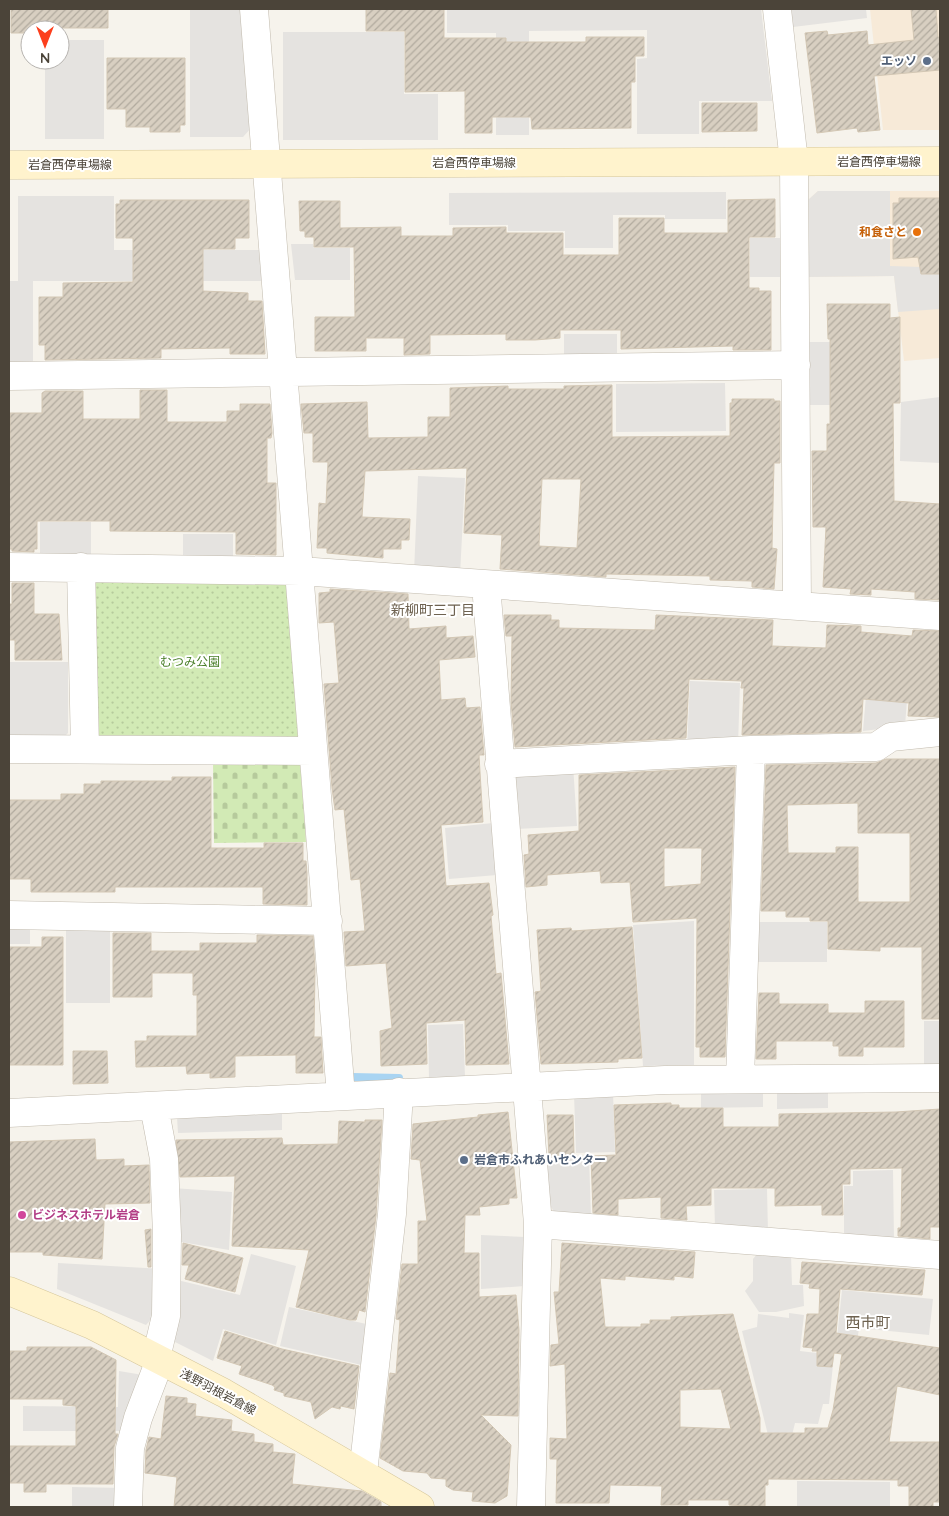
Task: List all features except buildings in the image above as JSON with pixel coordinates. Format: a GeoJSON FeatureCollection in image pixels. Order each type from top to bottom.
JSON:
{"type":"FeatureCollection","features":[{"type":"Feature","properties":{"kind":"main road","name":"岩倉西停車場線"},"geometry":{"type":"LineString","coordinates":[[9,165],[940,161]]}},
{"type":"Feature","properties":{"kind":"main road","name":"浅野羽根岩倉線"},"geometry":{"type":"LineString","coordinates":[[9,1291],[92,1325],[224,1393],[420,1507]]}},
{"type":"Feature","properties":{"kind":"street"},"geometry":{"type":"LineString","coordinates":[[254,9],[268,163],[341,1096]]}},
{"type":"Feature","properties":{"kind":"street"},"geometry":{"type":"LineString","coordinates":[[777,9],[794,162],[798,606]]}},
{"type":"Feature","properties":{"kind":"street"},"geometry":{"type":"LineString","coordinates":[[9,376],[796,366]]}},
{"type":"Feature","properties":{"kind":"street"},"geometry":{"type":"LineString","coordinates":[[9,567],[300,571],[940,616]]}},
{"type":"Feature","properties":{"kind":"street"},"geometry":{"type":"LineString","coordinates":[[81,567],[84,749]]}},
{"type":"Feature","properties":{"kind":"street"},"geometry":{"type":"LineString","coordinates":[[486,585],[499,764],[538,1224],[531,1507]]}},
{"type":"Feature","properties":{"kind":"street"},"geometry":{"type":"LineString","coordinates":[[499,764],[751,750],[876,746],[891,737],[940,732]]}},
{"type":"Feature","properties":{"kind":"street"},"geometry":{"type":"LineString","coordinates":[[9,749],[313,751]]}},
{"type":"Feature","properties":{"kind":"street"},"geometry":{"type":"LineString","coordinates":[[740,1079],[751,750]]}},
{"type":"Feature","properties":{"kind":"street"},"geometry":{"type":"LineString","coordinates":[[9,915],[328,921]]}},
{"type":"Feature","properties":{"kind":"street"},"geometry":{"type":"LineString","coordinates":[[9,1113],[527,1086],[740,1079],[940,1078]]}},
{"type":"Feature","properties":{"kind":"street"},"geometry":{"type":"LineString","coordinates":[[364,1474],[376,1340],[392,1214],[399,1092]]}},
{"type":"Feature","properties":{"kind":"street"},"geometry":{"type":"LineString","coordinates":[[128,1507],[130,1448],[158,1359],[166,1316],[167,1234],[164,1159],[154,1106]]}},
{"type":"Feature","properties":{"kind":"street"},"geometry":{"type":"LineString","coordinates":[[538,1224],[940,1255]]}},
{"type":"Feature","properties":{"kind":"shaded area"},"geometry":{"type":"Polygon","coordinates":[[[190,9],[242,9],[252,127],[243,137],[190,137],[190,9]]]}},
{"type":"Feature","properties":{"kind":"shaded area"},"geometry":{"type":"Polygon","coordinates":[[[447,9],[761,9],[772,101],[699,101],[699,134],[637,134],[637,59],[647,58],[647,30],[529,31],[529,135],[496,135],[496,33],[447,33],[447,9]]]}},
{"type":"Feature","properties":{"kind":"shaded area"},"geometry":{"type":"Polygon","coordinates":[[[791,9],[866,9],[867,18],[793,27],[791,9]]]}},
{"type":"Feature","properties":{"kind":"shaded area"},"geometry":{"type":"Polygon","coordinates":[[[870,9],[940,9],[940,130],[883,130],[870,9]]]}},
{"type":"Feature","properties":{"kind":"shaded area"},"geometry":{"type":"Polygon","coordinates":[[[283,32],[404,32],[404,94],[438,94],[438,140],[283,140],[283,32]]]}},
{"type":"Feature","properties":{"kind":"shaded area"},"geometry":{"type":"Polygon","coordinates":[[[70,40],[104,40],[104,139],[45,139],[45,70],[70,70],[70,40]]]}},
{"type":"Feature","properties":{"kind":"shaded area"},"geometry":{"type":"Polygon","coordinates":[[[818,191],[940,191],[940,358],[904,361],[894,276],[808,277],[808,200],[818,191]]]}},
{"type":"Feature","properties":{"kind":"shaded area"},"geometry":{"type":"Polygon","coordinates":[[[818,191],[890,191],[890,266],[922,267],[923,274],[940,274],[940,309],[898,312],[894,276],[808,277],[808,200],[818,191]]]}},
{"type":"Feature","properties":{"kind":"shaded area"},"geometry":{"type":"Polygon","coordinates":[[[726,192],[726,219],[665,219],[665,215],[613,215],[613,248],[565,248],[565,231],[508,231],[508,225],[449,225],[449,193],[726,192]]]}},
{"type":"Feature","properties":{"kind":"shaded area"},"geometry":{"type":"Polygon","coordinates":[[[18,196],[114,196],[114,250],[261,250],[264,281],[33,281],[33,364],[9,364],[9,281],[18,281],[18,196]]]}},
{"type":"Feature","properties":{"kind":"shaded area"},"geometry":{"type":"Polygon","coordinates":[[[750,238],[780,238],[780,277],[750,277],[750,238]]]}},
{"type":"Feature","properties":{"kind":"shaded area"},"geometry":{"type":"Polygon","coordinates":[[[291,244],[313,244],[314,248],[350,248],[350,280],[295,280],[291,244]]]}},
{"type":"Feature","properties":{"kind":"shaded area"},"geometry":{"type":"Polygon","coordinates":[[[564,334],[617,334],[617,355],[564,355],[564,334]]]}},
{"type":"Feature","properties":{"kind":"shaded area"},"geometry":{"type":"Polygon","coordinates":[[[809,342],[830,342],[830,405],[809,405],[809,342]]]}},
{"type":"Feature","properties":{"kind":"shaded area"},"geometry":{"type":"Polygon","coordinates":[[[725,383],[726,431],[616,432],[616,384],[725,383]]]}},
{"type":"Feature","properties":{"kind":"shaded area"},"geometry":{"type":"Polygon","coordinates":[[[940,397],[940,463],[900,461],[901,402],[940,397]]]}},
{"type":"Feature","properties":{"kind":"shaded area"},"geometry":{"type":"Polygon","coordinates":[[[418,476],[465,478],[460,575],[414,573],[418,476]]]}},
{"type":"Feature","properties":{"kind":"shaded area"},"geometry":{"type":"Polygon","coordinates":[[[40,522],[91,522],[91,561],[40,561],[40,522]]]}},
{"type":"Feature","properties":{"kind":"shaded area"},"geometry":{"type":"Polygon","coordinates":[[[183,534],[233,534],[233,561],[183,561],[183,534]]]}},
{"type":"Feature","properties":{"kind":"shaded area"},"geometry":{"type":"Polygon","coordinates":[[[9,662],[68,662],[68,733],[60,741],[9,741],[9,662]]]}},
{"type":"Feature","properties":{"kind":"shaded area"},"geometry":{"type":"Polygon","coordinates":[[[690,681],[740,683],[738,746],[687,748],[690,681]]]}},
{"type":"Feature","properties":{"kind":"shaded area"},"geometry":{"type":"Polygon","coordinates":[[[867,684],[908,687],[905,726],[863,731],[867,684]]]}},
{"type":"Feature","properties":{"kind":"shaded area"},"geometry":{"type":"Polygon","coordinates":[[[573,765],[577,826],[516,829],[513,768],[573,765]]]}},
{"type":"Feature","properties":{"kind":"shaded area"},"geometry":{"type":"Polygon","coordinates":[[[493,823],[497,875],[449,879],[445,828],[493,823]]]}},
{"type":"Feature","properties":{"kind":"shaded area"},"geometry":{"type":"Polygon","coordinates":[[[694,921],[694,1065],[643,1066],[633,925],[694,921]]]}},
{"type":"Feature","properties":{"kind":"shaded area"},"geometry":{"type":"Polygon","coordinates":[[[748,922],[827,922],[827,962],[748,962],[748,922]]]}},
{"type":"Feature","properties":{"kind":"shaded area"},"geometry":{"type":"Polygon","coordinates":[[[9,928],[30,928],[30,944],[9,944],[9,928]]]}},
{"type":"Feature","properties":{"kind":"shaded area"},"geometry":{"type":"Polygon","coordinates":[[[66,928],[110,928],[110,1003],[66,1003],[66,928]]]}},
{"type":"Feature","properties":{"kind":"shaded area"},"geometry":{"type":"Polygon","coordinates":[[[924,1021],[940,1021],[940,1064],[924,1064],[924,1021]]]}},
{"type":"Feature","properties":{"kind":"shaded area"},"geometry":{"type":"Polygon","coordinates":[[[463,1024],[465,1077],[429,1079],[428,1025],[463,1024]]]}},
{"type":"Feature","properties":{"kind":"shaded area"},"geometry":{"type":"Polygon","coordinates":[[[763,1089],[763,1107],[701,1108],[701,1090],[763,1089]]]}},
{"type":"Feature","properties":{"kind":"shaded area"},"geometry":{"type":"Polygon","coordinates":[[[777,1089],[828,1089],[828,1108],[777,1109],[777,1089]]]}},
{"type":"Feature","properties":{"kind":"shaded area"},"geometry":{"type":"Polygon","coordinates":[[[613,1092],[615,1152],[576,1153],[574,1094],[613,1092]]]}},
{"type":"Feature","properties":{"kind":"shaded area"},"geometry":{"type":"Polygon","coordinates":[[[282,1114],[282,1130],[178,1133],[177,1117],[282,1114]]]}},
{"type":"Feature","properties":{"kind":"shaded area"},"geometry":{"type":"Polygon","coordinates":[[[589,1156],[591,1218],[556,1215],[548,1202],[546,1157],[589,1156]]]}},
{"type":"Feature","properties":{"kind":"shaded area"},"geometry":{"type":"Polygon","coordinates":[[[893,1170],[894,1241],[844,1238],[844,1186],[853,1186],[853,1171],[893,1170]]]}},
{"type":"Feature","properties":{"kind":"shaded area"},"geometry":{"type":"Polygon","coordinates":[[[172,1188],[232,1192],[229,1250],[175,1241],[172,1188]]]}},
{"type":"Feature","properties":{"kind":"shaded area"},"geometry":{"type":"Polygon","coordinates":[[[767,1189],[768,1233],[715,1228],[714,1190],[767,1189]]]}},
{"type":"Feature","properties":{"kind":"shaded area"},"geometry":{"type":"Polygon","coordinates":[[[481,1235],[525,1237],[525,1286],[481,1289],[481,1235]]]}},
{"type":"Feature","properties":{"kind":"shaded area"},"geometry":{"type":"Polygon","coordinates":[[[251,1254],[296,1266],[276,1345],[223,1329],[213,1361],[165,1337],[173,1279],[240,1295],[251,1254]]]}},
{"type":"Feature","properties":{"kind":"shaded area"},"geometry":{"type":"Polygon","coordinates":[[[757,1254],[791,1255],[792,1285],[803,1285],[804,1306],[776,1312],[759,1312],[745,1291],[753,1281],[753,1259],[757,1254]]]}},
{"type":"Feature","properties":{"kind":"shaded area"},"geometry":{"type":"Polygon","coordinates":[[[58,1263],[163,1269],[161,1308],[146,1325],[57,1289],[58,1263]]]}},
{"type":"Feature","properties":{"kind":"shaded area"},"geometry":{"type":"Polygon","coordinates":[[[842,1290],[933,1299],[929,1335],[859,1328],[856,1350],[836,1348],[842,1290]]]}},
{"type":"Feature","properties":{"kind":"shaded area"},"geometry":{"type":"Polygon","coordinates":[[[289,1307],[371,1325],[366,1366],[280,1346],[289,1307]]]}},
{"type":"Feature","properties":{"kind":"shaded area"},"geometry":{"type":"Polygon","coordinates":[[[789,1313],[804,1315],[800,1351],[834,1355],[829,1404],[823,1404],[818,1424],[795,1423],[792,1435],[769,1439],[742,1331],[757,1327],[758,1314],[789,1318],[789,1313]]]}},
{"type":"Feature","properties":{"kind":"shaded area"},"geometry":{"type":"Polygon","coordinates":[[[119,1371],[149,1376],[130,1431],[23,1431],[23,1406],[118,1407],[119,1371]]]}},
{"type":"Feature","properties":{"kind":"shaded area"},"geometry":{"type":"Polygon","coordinates":[[[797,1481],[890,1482],[890,1507],[797,1507],[797,1481]]]}},
{"type":"Feature","properties":{"kind":"shaded area"},"geometry":{"type":"Polygon","coordinates":[[[72,1487],[123,1488],[123,1507],[72,1507],[72,1487]]]}},
{"type":"Feature","properties":{"kind":"green space","name":"むつみ公園"},"geometry":{"type":"Polygon","coordinates":[[[92,581],[286,584],[298,737],[91,742],[92,581]]]}},
{"type":"Feature","properties":{"kind":"green space"},"geometry":{"type":"Polygon","coordinates":[[[213,762],[300,762],[306,842],[214,843],[213,762]]]}},
{"type":"Feature","properties":{"kind":"waterway"},"geometry":{"type":"LineString","coordinates":[[352,1077],[399,1078]]}},
{"type":"Feature","properties":{"kind":"place","name":"エッソ"},"geometry":{"type":"Point","coordinates":[927,61]}},
{"type":"Feature","properties":{"kind":"place","name":"和食さと"},"geometry":{"type":"Point","coordinates":[917,232]}},
{"type":"Feature","properties":{"kind":"place","name":"岩倉市ふれあいセンター"},"geometry":{"type":"Point","coordinates":[464,1160]}},
{"type":"Feature","properties":{"kind":"place","name":"ビジネスホテル岩倉"},"geometry":{"type":"Point","coordinates":[22,1215]}},
{"type":"Feature","properties":{"kind":"district","name":"新柳町三丁目"},"geometry":{"type":"Point","coordinates":[433,610]}},
{"type":"Feature","properties":{"kind":"district","name":"西市町"},"geometry":{"type":"Point","coordinates":[868,1323]}}]}
